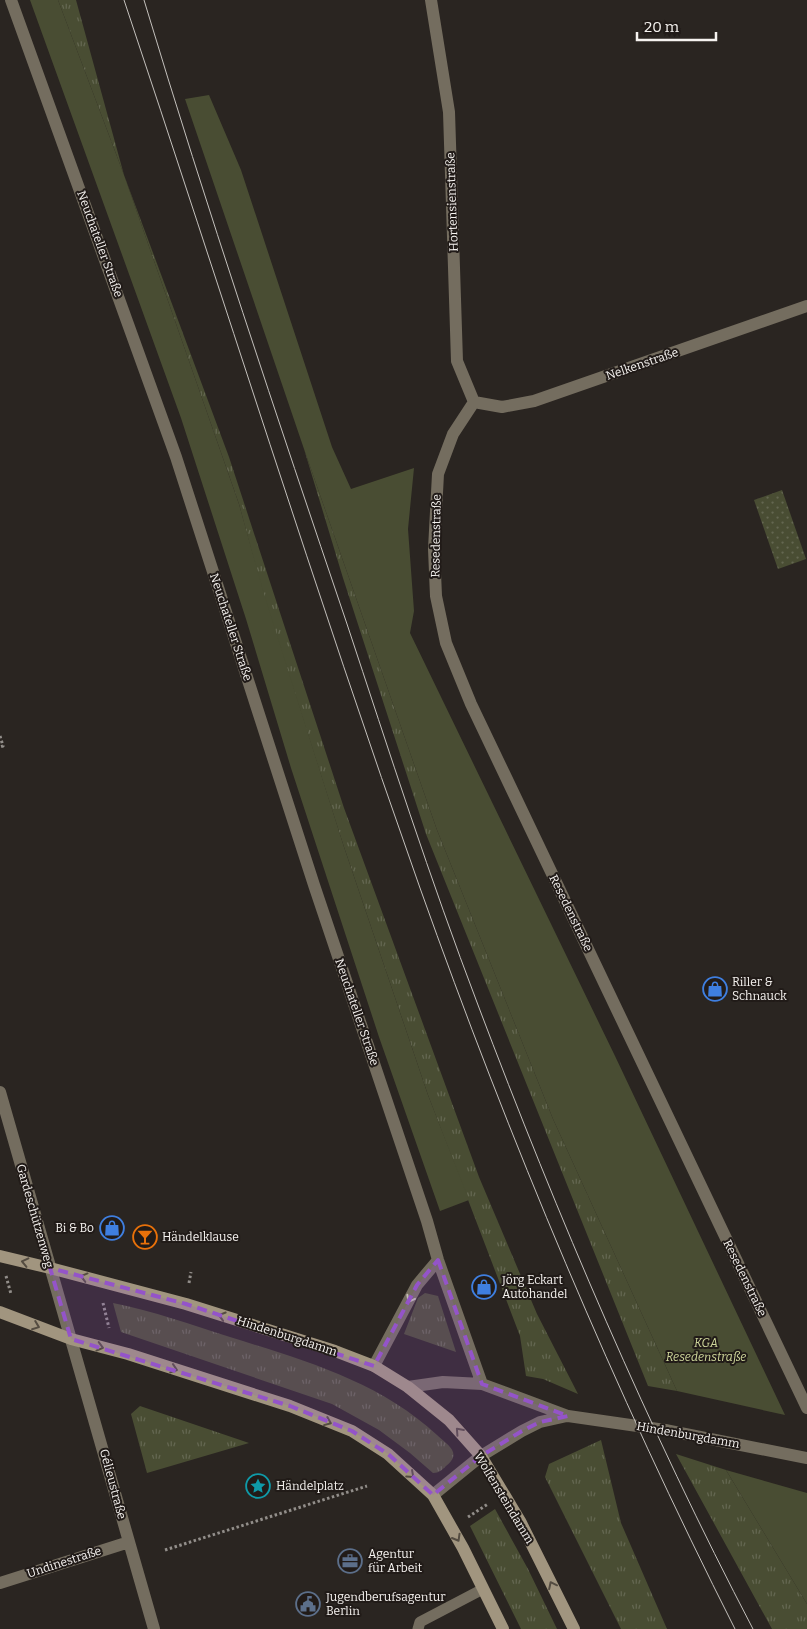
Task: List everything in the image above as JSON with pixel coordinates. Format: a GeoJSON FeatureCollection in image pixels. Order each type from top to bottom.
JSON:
{"type":"FeatureCollection","features":[{"type":"Feature","properties":{"kind":"main road","name":"Hindenburgdamm"},"geometry":{"type":"LineString","coordinates":[[0,1256],[186,1304],[335,1351],[374,1366],[408,1387]]}},
{"type":"Feature","properties":{"kind":"main road"},"geometry":{"type":"LineString","coordinates":[[0,1312],[71,1340],[141,1358],[290,1406],[352,1431],[388,1454],[433,1495],[463,1548],[502,1629]]}},
{"type":"Feature","properties":{"kind":"main road","name":"Wolfensteindamm"},"geometry":{"type":"LineString","coordinates":[[408,1387],[448,1420],[481,1456],[520,1521],[574,1629]]}},
{"type":"Feature","properties":{"kind":"street","name":"Neuchateller Straße"},"geometry":{"type":"LineString","coordinates":[[11,0],[176,457],[314,885],[438,1260],[482,1384]]}},
{"type":"Feature","properties":{"kind":"street","name":"Hortensienstraße"},"geometry":{"type":"LineString","coordinates":[[431,0],[449,112],[458,361],[474,402]]}},
{"type":"Feature","properties":{"kind":"street","name":"Nelkenstraße"},"geometry":{"type":"LineString","coordinates":[[474,402],[502,406],[534,401],[807,306]]}},
{"type":"Feature","properties":{"kind":"street","name":"Resedenstraße"},"geometry":{"type":"LineString","coordinates":[[474,402],[453,434],[438,474],[434,548],[435,586],[446,643],[475,713],[807,1408]]}},
{"type":"Feature","properties":{"kind":"street","name":"Gardeschützenweg"},"geometry":{"type":"LineString","coordinates":[[0,1092],[71,1340]]}},
{"type":"Feature","properties":{"kind":"street"},"geometry":{"type":"LineString","coordinates":[[374,1366],[417,1285],[438,1260]]}},
{"type":"Feature","properties":{"kind":"street","name":"Gélieustraße"},"geometry":{"type":"LineString","coordinates":[[71,1340],[154,1629]]}},
{"type":"Feature","properties":{"kind":"street","name":"Hindenburgdamm"},"geometry":{"type":"LineString","coordinates":[[408,1387],[443,1382],[482,1384],[568,1416],[665,1430],[807,1458]]}},
{"type":"Feature","properties":{"kind":"street","name":"Hindenburgdamm"},"geometry":{"type":"LineString","coordinates":[[433,1495],[481,1456],[540,1422],[568,1416]]}},
{"type":"Feature","properties":{"kind":"street","name":"Undinestraße"},"geometry":{"type":"LineString","coordinates":[[0,1583],[129,1542]]}},
{"type":"Feature","properties":{"kind":"lane"},"geometry":{"type":"LineString","coordinates":[[418,1629],[420,1622],[483,1589]]}},
{"type":"Feature","properties":{"kind":"path"},"geometry":{"type":"LineString","coordinates":[[0,736],[3,746],[0,747]]}},
{"type":"Feature","properties":{"kind":"path"},"geometry":{"type":"LineString","coordinates":[[189,1283],[191,1272]]}},
{"type":"Feature","properties":{"kind":"path"},"geometry":{"type":"LineString","coordinates":[[6,1276],[12,1298]]}},
{"type":"Feature","properties":{"kind":"path"},"geometry":{"type":"LineString","coordinates":[[103,1300],[110,1329]]}},
{"type":"Feature","properties":{"kind":"path"},"geometry":{"type":"LineString","coordinates":[[165,1550],[367,1486]]}},
{"type":"Feature","properties":{"kind":"path"},"geometry":{"type":"LineString","coordinates":[[465,1519],[491,1502]]}},
{"type":"Feature","properties":{"kind":"highlighted area"},"geometry":{"type":"Polygon","coordinates":[[[438,1260],[482,1384],[568,1416],[540,1422],[522,1431],[481,1456],[433,1495],[388,1454],[352,1431],[290,1406],[71,1339],[50,1268],[186,1304],[374,1366],[417,1285],[438,1260]]]}},
{"type":"Feature","properties":{"kind":"green space"},"geometry":{"type":"Polygon","coordinates":[[[30,0],[58,0],[124,175],[239,504],[264,594],[344,847],[428,1095],[469,1200],[440,1211],[379,1037],[291,768],[246,619],[181,418],[30,0]]]}},
{"type":"Feature","properties":{"kind":"green space"},"geometry":{"type":"Polygon","coordinates":[[[58,0],[76,0],[124,175],[58,0]]]}},
{"type":"Feature","properties":{"kind":"green space","name":"KGA Resedenstraße"},"geometry":{"type":"Polygon","coordinates":[[[209,95],[241,170],[332,447],[351,489],[414,468],[408,529],[414,611],[410,633],[615,1056],[785,1415],[677,1391],[553,1119],[437,830],[304,449],[185,99],[209,95]]]}},
{"type":"Feature","properties":{"kind":"green space"},"geometry":{"type":"Polygon","coordinates":[[[124,175],[229,457],[344,808],[479,1177],[537,1314],[578,1394],[543,1379],[526,1376],[520,1336],[428,1095],[344,847],[263,594],[239,504],[124,175]]]}},
{"type":"Feature","properties":{"kind":"green space"},"geometry":{"type":"Polygon","coordinates":[[[304,449],[437,830],[553,1119],[677,1391],[648,1386],[426,834],[343,578],[304,449]]]}},
{"type":"Feature","properties":{"kind":"green space"},"geometry":{"type":"Polygon","coordinates":[[[782,490],[806,559],[778,569],[754,500],[782,490]]]}},
{"type":"Feature","properties":{"kind":"green space"},"geometry":{"type":"Polygon","coordinates":[[[425,1293],[438,1296],[456,1352],[404,1334],[418,1298],[425,1293]]]}},
{"type":"Feature","properties":{"kind":"green space"},"geometry":{"type":"Polygon","coordinates":[[[113,1303],[187,1323],[285,1354],[339,1374],[390,1400],[414,1416],[449,1446],[453,1457],[442,1470],[433,1473],[379,1430],[332,1404],[121,1332],[113,1303]]]}},
{"type":"Feature","properties":{"kind":"green space"},"geometry":{"type":"Polygon","coordinates":[[[140,1406],[249,1443],[147,1473],[131,1414],[140,1406]]]}},
{"type":"Feature","properties":{"kind":"green space"},"geometry":{"type":"Polygon","coordinates":[[[601,1440],[621,1523],[667,1629],[621,1629],[545,1477],[549,1464],[601,1440]]]}},
{"type":"Feature","properties":{"kind":"green space"},"geometry":{"type":"Polygon","coordinates":[[[676,1454],[726,1470],[807,1604],[807,1629],[772,1629],[676,1454]]]}},
{"type":"Feature","properties":{"kind":"green space"},"geometry":{"type":"Polygon","coordinates":[[[726,1470],[807,1493],[807,1604],[726,1470]]]}},
{"type":"Feature","properties":{"kind":"green space"},"geometry":{"type":"Polygon","coordinates":[[[495,1509],[528,1569],[557,1629],[521,1629],[470,1526],[495,1509]]]}},
{"type":"Feature","properties":{"kind":"tram line"},"geometry":{"type":"LineString","coordinates":[[124,0],[381,778],[454,983],[527,1171],[606,1356],[647,1448],[735,1629]]}},
{"type":"Feature","properties":{"kind":"tram line"},"geometry":{"type":"LineString","coordinates":[[144,0],[217,235],[410,815],[478,1005],[540,1164],[606,1321],[677,1477],[753,1629]]}},
{"type":"Feature","properties":{"kind":"place","name":"Riller & Schnauck"},"geometry":{"type":"Point","coordinates":[715,989]}},
{"type":"Feature","properties":{"kind":"place","name":"Bi & Bo"},"geometry":{"type":"Point","coordinates":[112,1228]}},
{"type":"Feature","properties":{"kind":"place","name":"Händelklause"},"geometry":{"type":"Point","coordinates":[145,1237]}},
{"type":"Feature","properties":{"kind":"place","name":"Jörg Eckart Autohandel"},"geometry":{"type":"Point","coordinates":[484,1287]}},
{"type":"Feature","properties":{"kind":"place","name":"Händelplatz"},"geometry":{"type":"Point","coordinates":[258,1486]}},
{"type":"Feature","properties":{"kind":"place","name":"Agentur für Arbeit"},"geometry":{"type":"Point","coordinates":[350,1561]}},
{"type":"Feature","properties":{"kind":"place","name":"Jugendberufsagentur Berlin"},"geometry":{"type":"Point","coordinates":[308,1604]}}]}
